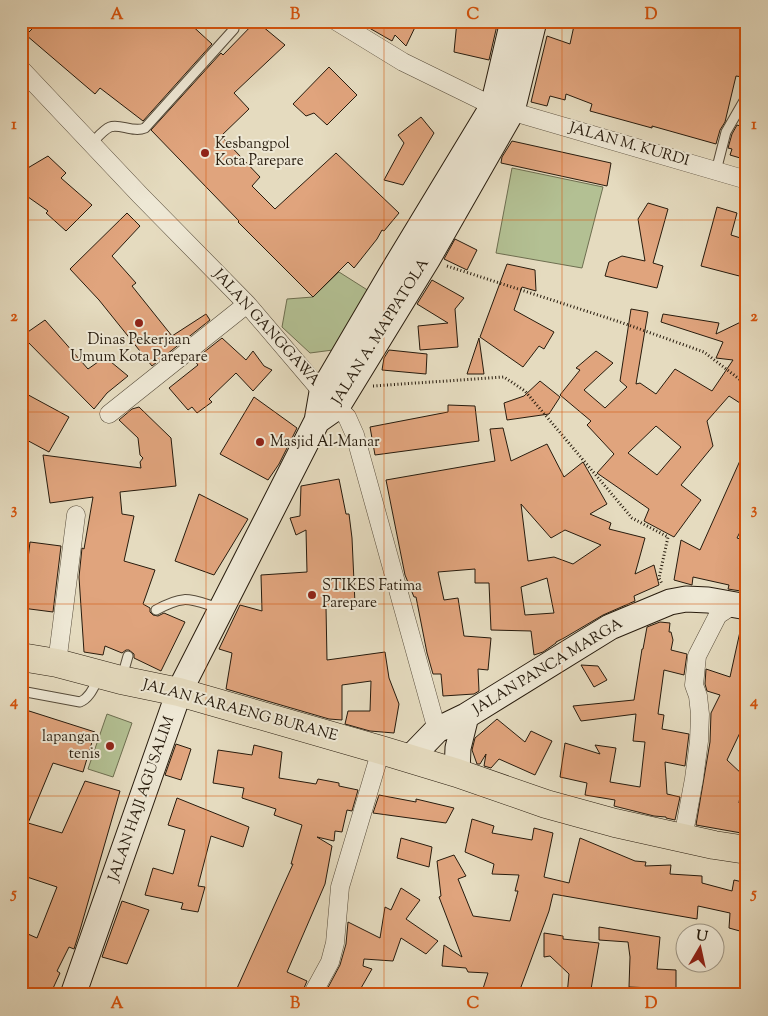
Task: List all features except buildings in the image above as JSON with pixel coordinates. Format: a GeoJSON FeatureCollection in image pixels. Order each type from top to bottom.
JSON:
{"type":"FeatureCollection","features":[{"type":"Feature","properties":{"kind":"highway","name":"JALAN KARAENG BURANE"},"geometry":{"type":"LineString","coordinates":[[21,657],[117,670],[179,692],[410,758],[546,804],[616,823],[747,850]]}},
{"type":"Feature","properties":{"kind":"street","name":"JALAN M. KURDI"},"geometry":{"type":"LineString","coordinates":[[336,21],[403,62],[502,108],[747,180]]}},
{"type":"Feature","properties":{"kind":"street","name":"JALAN A. MAPPATOLA"},"geometry":{"type":"LineString","coordinates":[[331,402],[390,276],[502,108],[513,21]]}},
{"type":"Feature","properties":{"kind":"street","name":"JALAN A. MAPPATOLA"},"geometry":{"type":"LineString","coordinates":[[331,402],[428,260],[502,108],[534,21]]}},
{"type":"Feature","properties":{"kind":"street","name":"JALAN GANGGAWA"},"geometry":{"type":"LineString","coordinates":[[21,69],[247,304],[331,402],[347,417],[355,435],[437,730]]}},
{"type":"Feature","properties":{"kind":"street"},"geometry":{"type":"LineString","coordinates":[[108,414],[247,304]]}},
{"type":"Feature","properties":{"kind":"street","name":"JALAN HAJI AGUSALIM"},"geometry":{"type":"LineString","coordinates":[[73,995],[179,692],[331,402]]}},
{"type":"Feature","properties":{"kind":"street"},"geometry":{"type":"LineString","coordinates":[[57,663],[76,515]]}},
{"type":"Feature","properties":{"kind":"street","name":"JALAN PANCA MARGA"},"geometry":{"type":"LineString","coordinates":[[437,730],[466,716],[610,627],[670,602],[708,600],[741,605]]}},
{"type":"Feature","properties":{"kind":"street"},"geometry":{"type":"LineString","coordinates":[[683,838],[699,741],[700,714],[698,696],[694,685],[697,656],[718,615],[741,605]]}},
{"type":"Feature","properties":{"kind":"street"},"geometry":{"type":"LineString","coordinates":[[457,773],[458,748],[466,716]]}},
{"type":"Feature","properties":{"kind":"street"},"geometry":{"type":"LineString","coordinates":[[410,758],[437,730]]}},
{"type":"Feature","properties":{"kind":"street"},"geometry":{"type":"LineString","coordinates":[[312,995],[330,962],[335,943],[340,887],[382,750]]}},
{"type":"Feature","properties":{"kind":"lane"},"geometry":{"type":"LineString","coordinates":[[92,143],[110,127],[137,130],[145,128],[234,29]]}},
{"type":"Feature","properties":{"kind":"lane"},"geometry":{"type":"LineString","coordinates":[[716,171],[726,132],[746,99],[747,92]]}},
{"type":"Feature","properties":{"kind":"lane"},"geometry":{"type":"LineString","coordinates":[[156,610],[172,602],[187,598],[222,608]]}},
{"type":"Feature","properties":{"kind":"lane"},"geometry":{"type":"LineString","coordinates":[[21,691],[80,702],[85,700],[117,670]]}},
{"type":"Feature","properties":{"kind":"path"},"geometry":{"type":"LineString","coordinates":[[428,260],[620,322],[704,352],[747,385]]}},
{"type":"Feature","properties":{"kind":"path"},"geometry":{"type":"LineString","coordinates":[[331,402],[504,377],[525,391],[632,518],[668,537],[659,578],[670,602]]}},
{"type":"Feature","properties":{"kind":"green space"},"geometry":{"type":"Polygon","coordinates":[[[512,168],[603,187],[582,268],[496,253],[512,168]]]}},
{"type":"Feature","properties":{"kind":"green space"},"geometry":{"type":"Polygon","coordinates":[[[339,272],[369,291],[333,350],[310,353],[282,327],[287,299],[313,297],[339,272]]]}},
{"type":"Feature","properties":{"kind":"green space","name":"lapangan tenis"},"geometry":{"type":"Polygon","coordinates":[[[107,714],[132,723],[113,777],[88,769],[107,714]]]}},
{"type":"Feature","properties":{"kind":"place","name":"Kesbangpol Kota Parepare"},"geometry":{"type":"Point","coordinates":[205,153]}},
{"type":"Feature","properties":{"kind":"place","name":"Dinas Pekerjaan Umum Kota Parepare"},"geometry":{"type":"Point","coordinates":[139,323]}},
{"type":"Feature","properties":{"kind":"place","name":"Masjid Al-Manar"},"geometry":{"type":"Point","coordinates":[260,442]}},
{"type":"Feature","properties":{"kind":"place","name":"STIKES Fatima Parepare"},"geometry":{"type":"Point","coordinates":[312,595]}},
{"type":"Feature","properties":{"kind":"place","name":"lapangan tenis"},"geometry":{"type":"Point","coordinates":[110,746]}}]}
